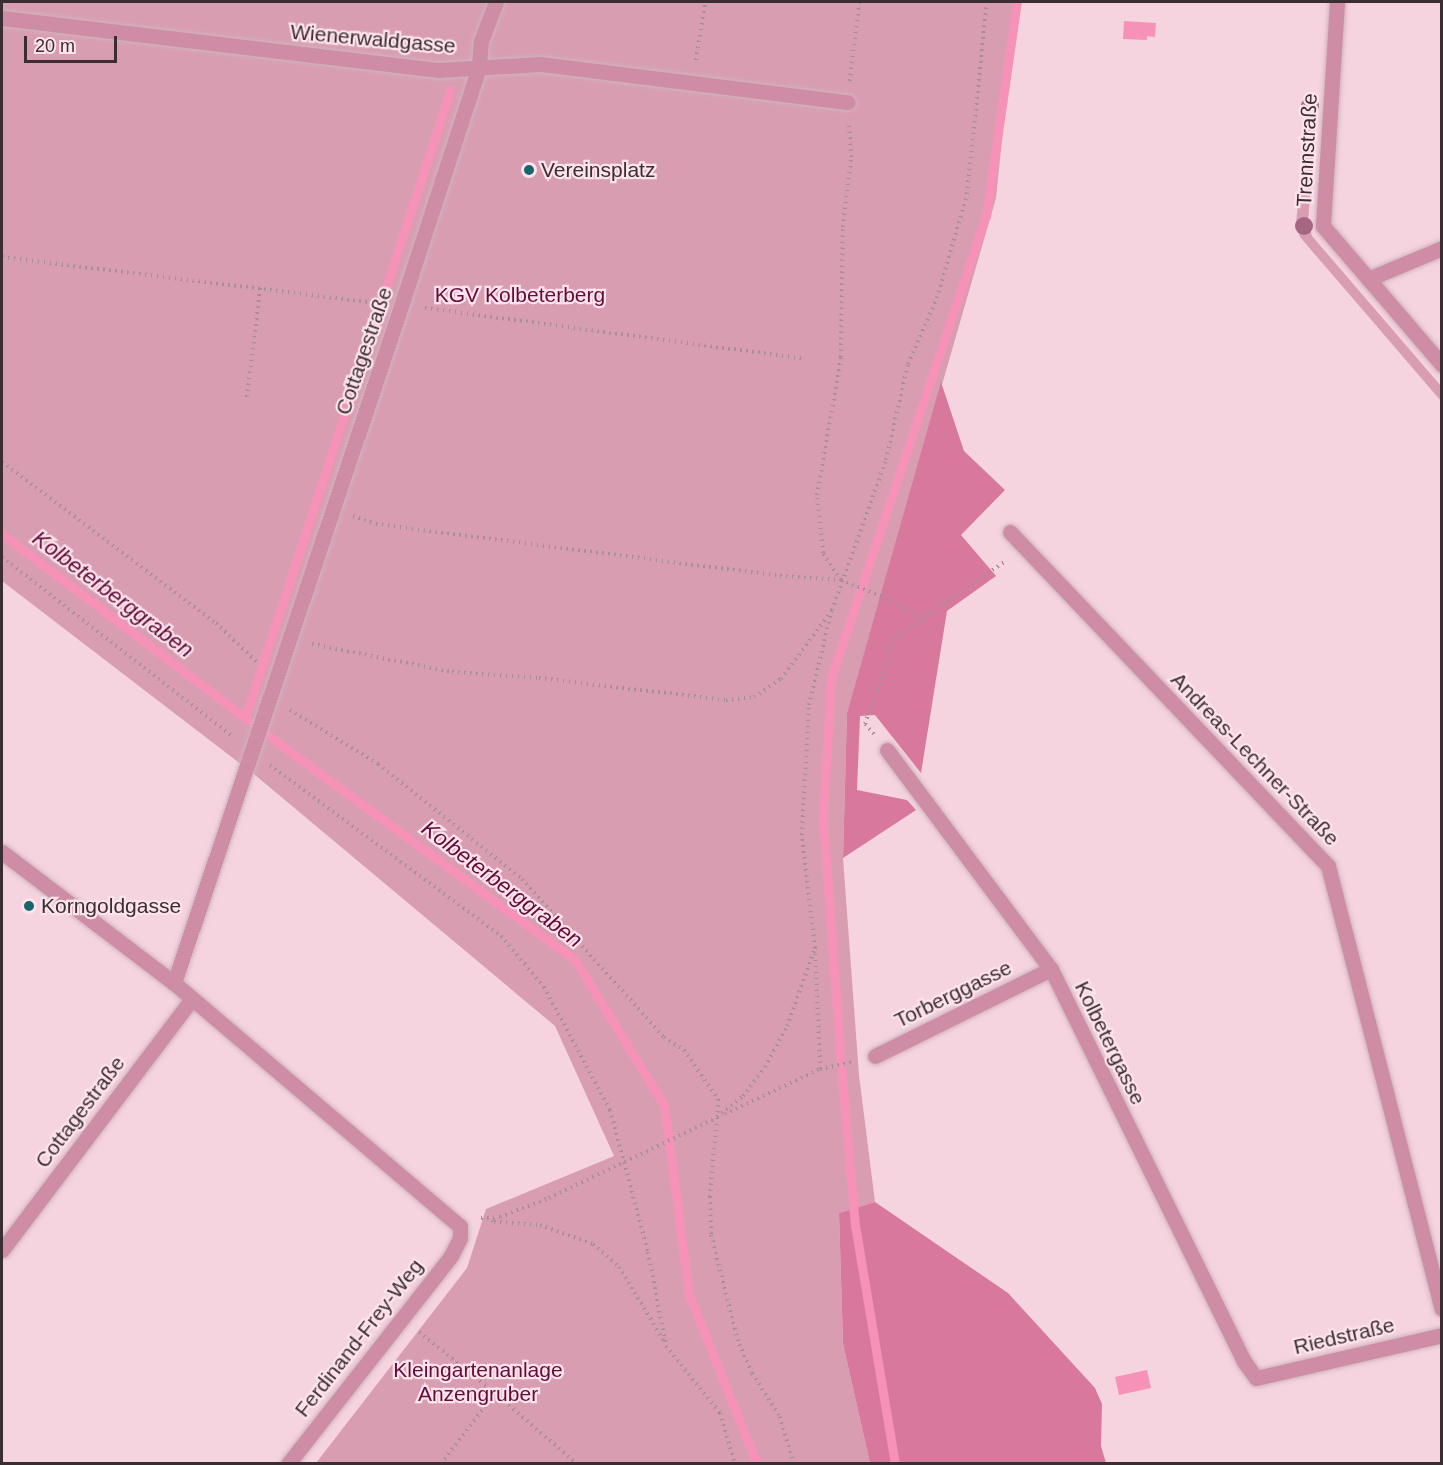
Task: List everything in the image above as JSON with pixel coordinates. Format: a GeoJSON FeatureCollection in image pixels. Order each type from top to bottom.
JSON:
{"type":"FeatureCollection","features":[{"type":"Feature","properties":{"kind":"street","name":"Cottagestraße"},"geometry":{"type":"LineString","coordinates":[[251,750],[479,67],[482,41],[495,2]]}},
{"type":"Feature","properties":{"kind":"street","name":"Trennstraße"},"geometry":{"type":"LineString","coordinates":[[1337,2],[1323,226],[1442,365]]}},
{"type":"Feature","properties":{"kind":"street","name":"Wienerwaldgasse"},"geometry":{"type":"LineString","coordinates":[[2,18],[439,70],[541,64],[848,102]]}},
{"type":"Feature","properties":{"kind":"street"},"geometry":{"type":"LineString","coordinates":[[1368,279],[1442,248]]}},
{"type":"Feature","properties":{"kind":"street","name":"Andreas-Lechner-Straße"},"geometry":{"type":"LineString","coordinates":[[1010,532],[1328,866],[1442,1309]]}},
{"type":"Feature","properties":{"kind":"street"},"geometry":{"type":"LineString","coordinates":[[174,983],[251,750]]}},
{"type":"Feature","properties":{"kind":"street","name":"Kolbetergasse"},"geometry":{"type":"LineString","coordinates":[[887,750],[1051,969],[1243,1360],[1256,1378]]}},
{"type":"Feature","properties":{"kind":"street"},"geometry":{"type":"LineString","coordinates":[[2,852],[192,999]]}},
{"type":"Feature","properties":{"kind":"street","name":"Torberggasse"},"geometry":{"type":"LineString","coordinates":[[875,1056],[1051,969]]}},
{"type":"Feature","properties":{"kind":"street","name":"Cottagestraße"},"geometry":{"type":"LineString","coordinates":[[2,1250],[192,999]]}},
{"type":"Feature","properties":{"kind":"street","name":"Ferdinand-Frey-Weg"},"geometry":{"type":"LineString","coordinates":[[192,999],[460,1226],[460,1238],[451,1256],[400,1316],[288,1464]]}},
{"type":"Feature","properties":{"kind":"street","name":"Riedstraße"},"geometry":{"type":"LineString","coordinates":[[1256,1378],[1442,1335]]}},
{"type":"Feature","properties":{"kind":"path"},"geometry":{"type":"LineString","coordinates":[[693,84],[705,2]]}},
{"type":"Feature","properties":{"kind":"path"},"geometry":{"type":"LineString","coordinates":[[841,580],[823,553],[817,495],[841,357],[843,227],[851,157],[848,102],[859,2]]}},
{"type":"Feature","properties":{"kind":"path"},"geometry":{"type":"LineString","coordinates":[[820,1069],[815,948],[802,835],[809,705],[841,580],[886,460],[908,364],[937,298],[967,194],[987,2]]}},
{"type":"Feature","properties":{"kind":"path"},"geometry":{"type":"LineString","coordinates":[[247,397],[260,288]]}},
{"type":"Feature","properties":{"kind":"path"},"geometry":{"type":"LineString","coordinates":[[2,462],[237,640],[272,686],[280,704],[378,764],[522,879],[664,1037],[684,1050],[718,1099],[710,1197],[711,1233],[738,1341],[752,1373],[778,1414],[794,1464]]}},
{"type":"Feature","properties":{"kind":"path"},"geometry":{"type":"LineString","coordinates":[[333,510],[388,525],[780,576],[841,580],[881,596],[921,619]]}},
{"type":"Feature","properties":{"kind":"path"},"geometry":{"type":"LineString","coordinates":[[887,750],[865,724],[894,639],[1025,548]]}},
{"type":"Feature","properties":{"kind":"path"},"geometry":{"type":"LineString","coordinates":[[2,557],[251,750],[501,936],[526,962],[572,1034],[610,1110],[622,1163],[648,1252],[666,1346]]}},
{"type":"Feature","properties":{"kind":"path"},"geometry":{"type":"LineString","coordinates":[[288,639],[452,672],[539,678],[726,700],[754,697],[781,678],[832,610]]}},
{"type":"Feature","properties":{"kind":"path"},"geometry":{"type":"LineString","coordinates":[[717,1117],[743,1096],[765,1067],[787,1026],[815,948]]}},
{"type":"Feature","properties":{"kind":"path"},"geometry":{"type":"LineString","coordinates":[[735,1464],[720,1413],[666,1346],[619,1267],[593,1244],[540,1225],[494,1222],[486,1216],[500,1217],[530,1206],[820,1069],[875,1056]]}},
{"type":"Feature","properties":{"kind":"path"},"geometry":{"type":"LineString","coordinates":[[400,1316],[495,1393],[577,1464]]}},
{"type":"Feature","properties":{"kind":"path"},"geometry":{"type":"LineString","coordinates":[[441,1464],[495,1393]]}},
{"type":"Feature","properties":{"kind":"green space"},"geometry":{"type":"Polygon","coordinates":[[[2,2],[1016,2],[996,198],[847,713],[843,858],[859,1075],[875,1202],[839,1213],[843,1344],[870,1463],[316,1463],[467,1268],[486,1209],[614,1156],[555,1026],[255,775],[2,581],[2,2]]]}},
{"type":"Feature","properties":{"kind":"green space"},"geometry":{"type":"Polygon","coordinates":[[[1308,96],[1317,104],[1308,223],[1312,236],[1441,386],[1441,401],[1300,237],[1296,224],[1308,96]]]}},
{"type":"Feature","properties":{"kind":"shaded area"},"geometry":{"type":"Polygon","coordinates":[[[1124,21],[1156,23],[1155,37],[1147,36],[1147,40],[1123,39],[1124,21]]]}},
{"type":"Feature","properties":{"kind":"shaded area"},"geometry":{"type":"Polygon","coordinates":[[[941,382],[964,451],[1005,490],[961,535],[996,576],[947,611],[921,773],[875,715],[860,716],[857,790],[907,800],[916,810],[843,858],[847,713],[941,382]]]}},
{"type":"Feature","properties":{"kind":"shaded area"},"geometry":{"type":"Polygon","coordinates":[[[875,1202],[1008,1293],[1095,1388],[1102,1404],[1101,1446],[1106,1463],[870,1463],[843,1344],[839,1213],[875,1202]]]}},
{"type":"Feature","properties":{"kind":"shaded area"},"geometry":{"type":"Polygon","coordinates":[[[1147,1370],[1151,1388],[1119,1395],[1115,1377],[1147,1370]]]}},
{"type":"Feature","properties":{"kind":"waterway"},"geometry":{"type":"LineString","coordinates":[[895,1464],[855,1226],[841,1065],[823,818],[831,678],[986,216],[1017,2]]}},
{"type":"Feature","properties":{"kind":"waterway"},"geometry":{"type":"LineString","coordinates":[[245,718],[450,91]]}},
{"type":"Feature","properties":{"kind":"waterway","name":"Kolbeterberggraben"},"geometry":{"type":"LineString","coordinates":[[2,534],[281,745],[575,960],[664,1105],[689,1295],[757,1464]]}},
{"type":"Feature","properties":{"kind":"place","name":"Vereinsplatz"},"geometry":{"type":"Point","coordinates":[529,170]}},
{"type":"Feature","properties":{"kind":"place","name":"Korngoldgasse"},"geometry":{"type":"Point","coordinates":[29,906]}},
{"type":"Feature","properties":{"kind":"park label","name":"KGV Kolbeterberg"},"geometry":{"type":"Point","coordinates":[520,295]}},
{"type":"Feature","properties":{"kind":"park label","name":"Kleingartenanlage Anzengruber"},"geometry":{"type":"Point","coordinates":[478,1382]}}]}
